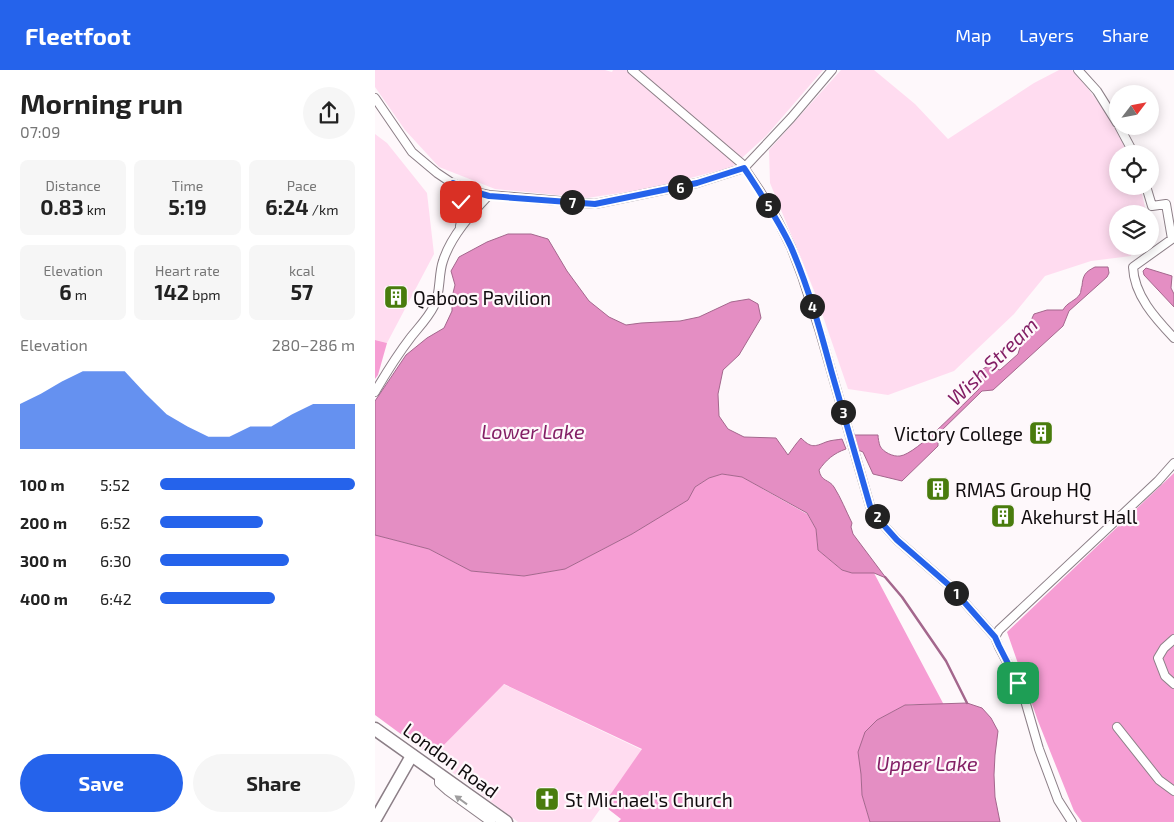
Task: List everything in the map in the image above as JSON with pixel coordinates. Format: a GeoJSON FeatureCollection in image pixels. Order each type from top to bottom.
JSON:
{"type":"FeatureCollection","features":[{"type":"Feature","properties":{"kind":"main road","name":"London Road"},"geometry":{"type":"LineString","coordinates":[[375,728],[506,822]]}},
{"type":"Feature","properties":{"kind":"main road"},"geometry":{"type":"LineString","coordinates":[[375,820],[411,755]]}},
{"type":"Feature","properties":{"kind":"street"},"geometry":{"type":"LineString","coordinates":[[632,70],[741,163],[777,219],[791,247],[821,332],[870,506],[897,540],[950,586],[995,637],[1024,697],[1039,748],[1058,800],[1072,822]]}},
{"type":"Feature","properties":{"kind":"street"},"geometry":{"type":"LineString","coordinates":[[375,98],[412,152],[437,173],[453,183],[489,196],[595,204],[697,183],[744,168],[833,70]]}},
{"type":"Feature","properties":{"kind":"street"},"geometry":{"type":"LineString","coordinates":[[1079,70],[1097,91],[1109,110]]}},
{"type":"Feature","properties":{"kind":"street"},"geometry":{"type":"LineString","coordinates":[[453,183],[461,202],[462,216],[458,232]]}},
{"type":"Feature","properties":{"kind":"street"},"geometry":{"type":"LineString","coordinates":[[1149,195],[1152,206],[1166,204],[1172,239],[1133,267],[1135,281],[1142,297],[1153,314],[1174,338]]}},
{"type":"Feature","properties":{"kind":"street"},"geometry":{"type":"LineString","coordinates":[[375,392],[410,338],[428,317],[435,304],[442,262],[458,232],[476,208],[489,196]]}},
{"type":"Feature","properties":{"kind":"street"},"geometry":{"type":"LineString","coordinates":[[995,637],[999,630],[1158,481],[1174,463]]}},
{"type":"Feature","properties":{"kind":"street"},"geometry":{"type":"LineString","coordinates":[[1174,639],[1164,648],[1158,658],[1165,676],[1174,684]]}},
{"type":"Feature","properties":{"kind":"street"},"geometry":{"type":"LineString","coordinates":[[1117,727],[1159,780],[1174,791]]}},
{"type":"Feature","properties":{"kind":"street"},"geometry":{"type":"LineString","coordinates":[[439,774],[439,783],[491,822]]}},
{"type":"Feature","properties":{"kind":"shaded area"},"geometry":{"type":"Polygon","coordinates":[[[375,70],[605,70],[612,72],[613,70],[823,70],[766,136],[732,167],[653,188],[587,198],[495,189],[439,167],[405,130],[375,87],[375,70]]]}},
{"type":"Feature","properties":{"kind":"shaded area"},"geometry":{"type":"Polygon","coordinates":[[[841,70],[874,70],[915,104],[948,139],[1034,83],[1059,70],[1072,70],[1109,119],[1109,135],[1119,135],[1124,145],[1109,145],[1109,195],[1142,195],[1145,205],[1109,205],[1109,255],[1131,256],[1091,261],[1045,276],[1014,314],[954,371],[888,395],[848,389],[815,293],[770,183],[769,150],[841,70]]]}},
{"type":"Feature","properties":{"kind":"shaded area"},"geometry":{"type":"Polygon","coordinates":[[[375,134],[387,143],[427,193],[434,254],[387,343],[375,340],[375,134]]]}},
{"type":"Feature","properties":{"kind":"shaded area"},"geometry":{"type":"Polygon","coordinates":[[[375,340],[387,343],[378,375],[375,379],[375,340]]]}},
{"type":"Feature","properties":{"kind":"shaded area"},"geometry":{"type":"Polygon","coordinates":[[[1174,473],[1174,822],[1082,822],[1074,811],[1038,721],[1007,632],[1174,473]]]}},
{"type":"Feature","properties":{"kind":"shaded area"},"geometry":{"type":"Polygon","coordinates":[[[722,474],[742,477],[807,514],[816,529],[818,550],[842,570],[853,573],[874,573],[944,705],[905,705],[877,720],[865,732],[861,774],[862,795],[870,822],[618,822],[621,819],[603,805],[642,749],[504,684],[432,757],[375,715],[375,535],[429,549],[471,571],[524,576],[565,569],[632,534],[687,500],[695,487],[709,478],[722,474]]]}},
{"type":"Feature","properties":{"kind":"shaded area"},"geometry":{"type":"Polygon","coordinates":[[[503,684],[642,750],[591,822],[518,822],[432,757],[503,684]]]}},
{"type":"Feature","properties":{"kind":"water","name":"Lower Lake"},"geometry":{"type":"Polygon","coordinates":[[[508,234],[531,234],[548,239],[567,271],[589,301],[609,317],[626,325],[680,321],[699,317],[731,302],[749,299],[758,304],[761,318],[739,355],[723,370],[718,394],[719,416],[728,429],[744,437],[776,438],[788,455],[801,438],[807,444],[813,446],[842,439],[846,449],[827,460],[819,470],[820,474],[823,479],[834,487],[852,523],[853,534],[886,578],[874,573],[852,573],[842,570],[818,550],[816,529],[807,513],[742,477],[722,474],[709,478],[695,487],[688,500],[632,534],[565,569],[524,576],[471,571],[429,549],[375,535],[375,401],[406,355],[427,338],[444,328],[452,311],[452,297],[455,285],[451,271],[459,257],[487,242],[508,234]]]}},
{"type":"Feature","properties":{"kind":"water"},"geometry":{"type":"Polygon","coordinates":[[[1095,267],[1108,267],[1109,273],[1107,277],[1069,311],[1063,326],[993,390],[982,391],[938,434],[938,446],[902,481],[873,474],[863,452],[858,450],[854,435],[878,435],[881,448],[894,456],[908,453],[917,447],[929,438],[979,389],[977,379],[981,370],[988,366],[1000,370],[1018,354],[1023,337],[1034,314],[1047,310],[1063,310],[1080,293],[1085,274],[1095,267]]]}},
{"type":"Feature","properties":{"kind":"water"},"geometry":{"type":"Polygon","coordinates":[[[1146,268],[1172,276],[1171,288],[1174,294],[1174,307],[1144,275],[1143,271],[1146,268]]]}},
{"type":"Feature","properties":{"kind":"water","name":"Upper Lake"},"geometry":{"type":"Polygon","coordinates":[[[967,703],[982,708],[991,718],[998,731],[994,775],[995,797],[1000,822],[870,822],[862,795],[858,752],[865,732],[877,720],[905,705],[967,703]]]}},
{"type":"Feature","properties":{"kind":"waterway"},"geometry":{"type":"LineString","coordinates":[[885,577],[902,597],[946,661],[967,703]]}},
{"type":"Feature","properties":{"kind":"place","name":"Qaboos Pavilion"},"geometry":{"type":"Point","coordinates":[396,297]}},
{"type":"Feature","properties":{"kind":"place","name":"Victory College"},"geometry":{"type":"Point","coordinates":[1041,433]}},
{"type":"Feature","properties":{"kind":"place","name":"RMAS Group HQ"},"geometry":{"type":"Point","coordinates":[938,489]}},
{"type":"Feature","properties":{"kind":"place","name":"Akehurst Hall"},"geometry":{"type":"Point","coordinates":[1003,516]}},
{"type":"Feature","properties":{"kind":"place","name":"St Michael's Church"},"geometry":{"type":"Point","coordinates":[547,799]}},
{"type":"Feature","properties":{"kind":"route"},"geometry":{"type":"LineString","coordinates":[[461,202],[453,183],[489,196],[595,204],[697,183],[744,168],[777,219],[791,247],[802,276],[821,332],[870,506],[897,540],[950,586],[995,637],[1018,683]]}},
{"type":"Feature","properties":{"kind":"water label","name":"Wish Stream"},"geometry":{"type":"Point","coordinates":[992,361]}}]}
